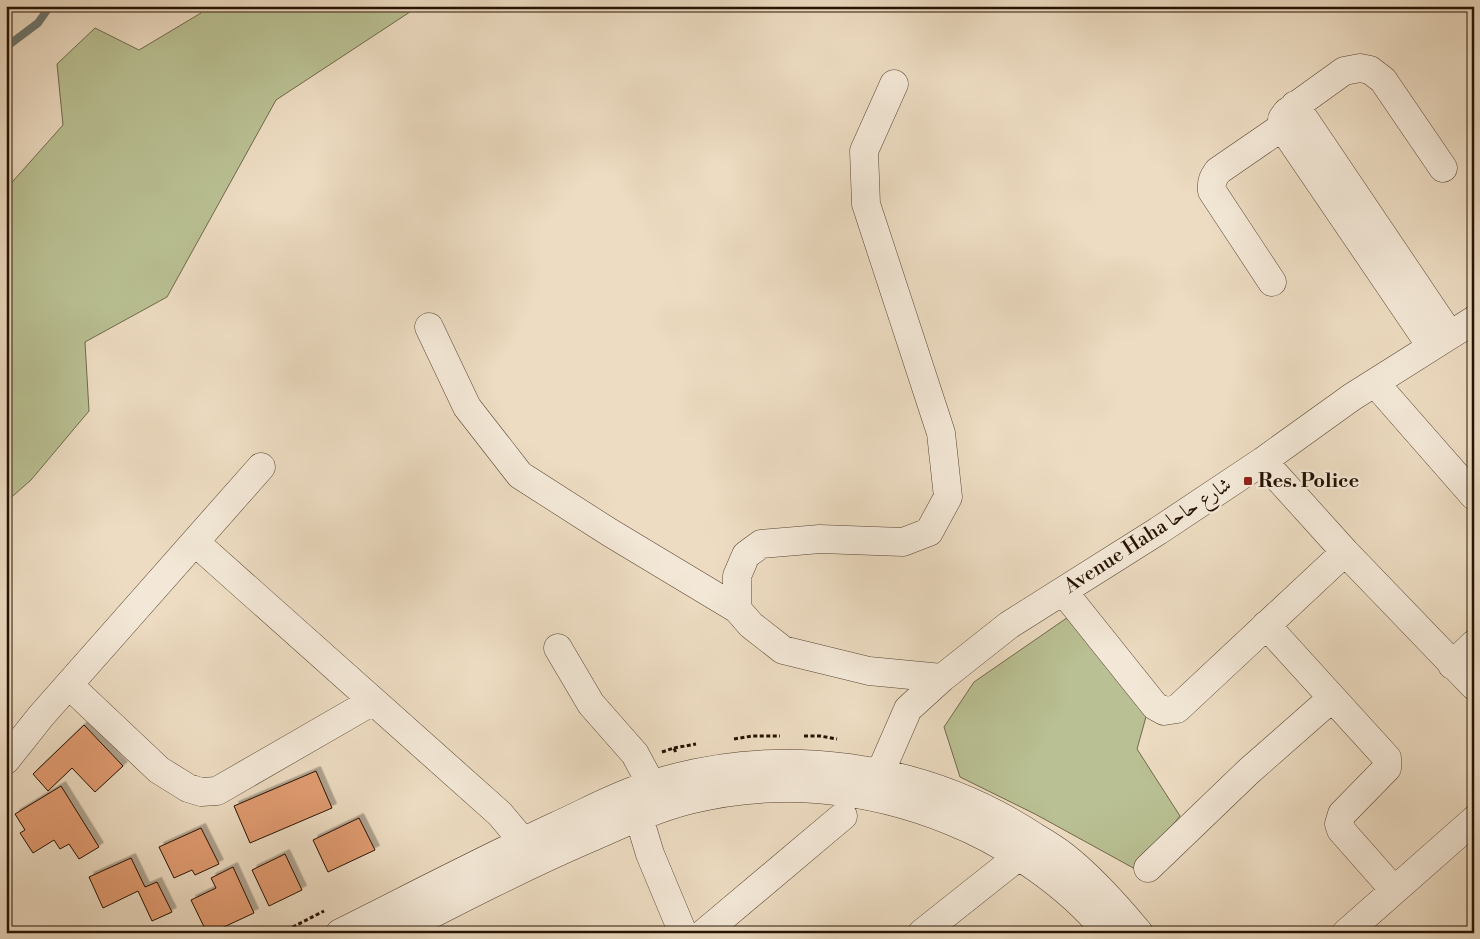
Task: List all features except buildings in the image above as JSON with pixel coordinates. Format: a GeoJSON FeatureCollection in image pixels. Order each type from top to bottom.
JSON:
{"type":"FeatureCollection","features":[{"type":"Feature","properties":{"kind":"street"},"geometry":{"type":"LineString","coordinates":[[1272,282],[1212,191],[1213,177],[1218,171],[1344,71],[1360,68],[1370,70],[1384,80],[1443,168]]}},
{"type":"Feature","properties":{"kind":"street"},"geometry":{"type":"LineString","coordinates":[[737,609],[737,576],[746,555],[761,544],[820,539],[903,542],[929,532],[948,497],[941,433],[866,204],[864,151],[894,84]]}},
{"type":"Feature","properties":{"kind":"street"},"geometry":{"type":"LineString","coordinates":[[1288,116],[1441,340]]}},
{"type":"Feature","properties":{"kind":"street","name":"Avenue Haha شارع حاحا"},"geometry":{"type":"LineString","coordinates":[[877,785],[908,709],[942,678],[1009,625],[1158,531],[1264,461],[1352,397],[1474,320]]}},
{"type":"Feature","properties":{"kind":"street"},"geometry":{"type":"LineString","coordinates":[[429,327],[467,407],[520,475],[609,532],[737,609],[751,626],[783,650],[869,671],[942,678]]}},
{"type":"Feature","properties":{"kind":"street"},"geometry":{"type":"LineString","coordinates":[[1376,383],[1469,483]]}},
{"type":"Feature","properties":{"kind":"street"},"geometry":{"type":"LineString","coordinates":[[1264,461],[1345,552],[1474,686]]}},
{"type":"Feature","properties":{"kind":"street"},"geometry":{"type":"LineString","coordinates":[[6,760],[41,716],[261,467]]}},
{"type":"Feature","properties":{"kind":"street"},"geometry":{"type":"LineString","coordinates":[[195,542],[500,814],[526,853]]}},
{"type":"Feature","properties":{"kind":"street"},"geometry":{"type":"LineString","coordinates":[[1064,591],[1156,706],[1164,711],[1177,709],[1345,552]]}},
{"type":"Feature","properties":{"kind":"street"},"geometry":{"type":"LineString","coordinates":[[1266,626],[1387,758],[1388,768],[1342,814],[1339,824],[1342,830],[1394,890]]}},
{"type":"Feature","properties":{"kind":"street"},"geometry":{"type":"LineString","coordinates":[[1452,665],[1474,644]]}},
{"type":"Feature","properties":{"kind":"street"},"geometry":{"type":"LineString","coordinates":[[558,648],[591,704],[635,754],[641,788],[639,817],[650,854],[683,933]]}},
{"type":"Feature","properties":{"kind":"street"},"geometry":{"type":"LineString","coordinates":[[69,685],[159,770],[188,788],[201,792],[217,791],[373,701]]}},
{"type":"Feature","properties":{"kind":"street"},"geometry":{"type":"LineString","coordinates":[[1148,868],[1250,771],[1332,698]]}},
{"type":"Feature","properties":{"kind":"street"},"geometry":{"type":"LineString","coordinates":[[395,933],[526,853],[641,788],[682,775],[731,766],[781,763],[831,765],[877,785],[925,810],[973,830],[1019,856],[1062,888],[1107,933]]}},
{"type":"Feature","properties":{"kind":"street"},"geometry":{"type":"LineString","coordinates":[[340,933],[526,853],[690,800],[735,791],[782,787],[819,789],[877,785],[945,791],[1007,818],[1064,856],[1114,901],[1139,933]]}},
{"type":"Feature","properties":{"kind":"street"},"geometry":{"type":"LineString","coordinates":[[704,933],[843,816]]}},
{"type":"Feature","properties":{"kind":"street"},"geometry":{"type":"LineString","coordinates":[[1346,933],[1394,890],[1469,831]]}},
{"type":"Feature","properties":{"kind":"street"},"geometry":{"type":"LineString","coordinates":[[922,933],[1019,856]]}},
{"type":"Feature","properties":{"kind":"green space"},"geometry":{"type":"Polygon","coordinates":[[[201,6],[419,6],[276,100],[167,297],[85,342],[89,411],[31,480],[6,502],[6,189],[63,125],[57,64],[95,28],[139,50],[201,13],[201,6]]]}},
{"type":"Feature","properties":{"kind":"green space"},"geometry":{"type":"Polygon","coordinates":[[[1074,613],[1149,706],[1137,749],[1180,816],[1137,870],[1035,814],[960,777],[944,727],[974,682],[1074,613]]]}},
{"type":"Feature","properties":{"kind":"waterway"},"geometry":{"type":"LineString","coordinates":[[6,47],[38,23],[50,6]]}},
{"type":"Feature","properties":{"kind":"place","name":"Res. Police"},"geometry":{"type":"Point","coordinates":[1248,481]}}]}
